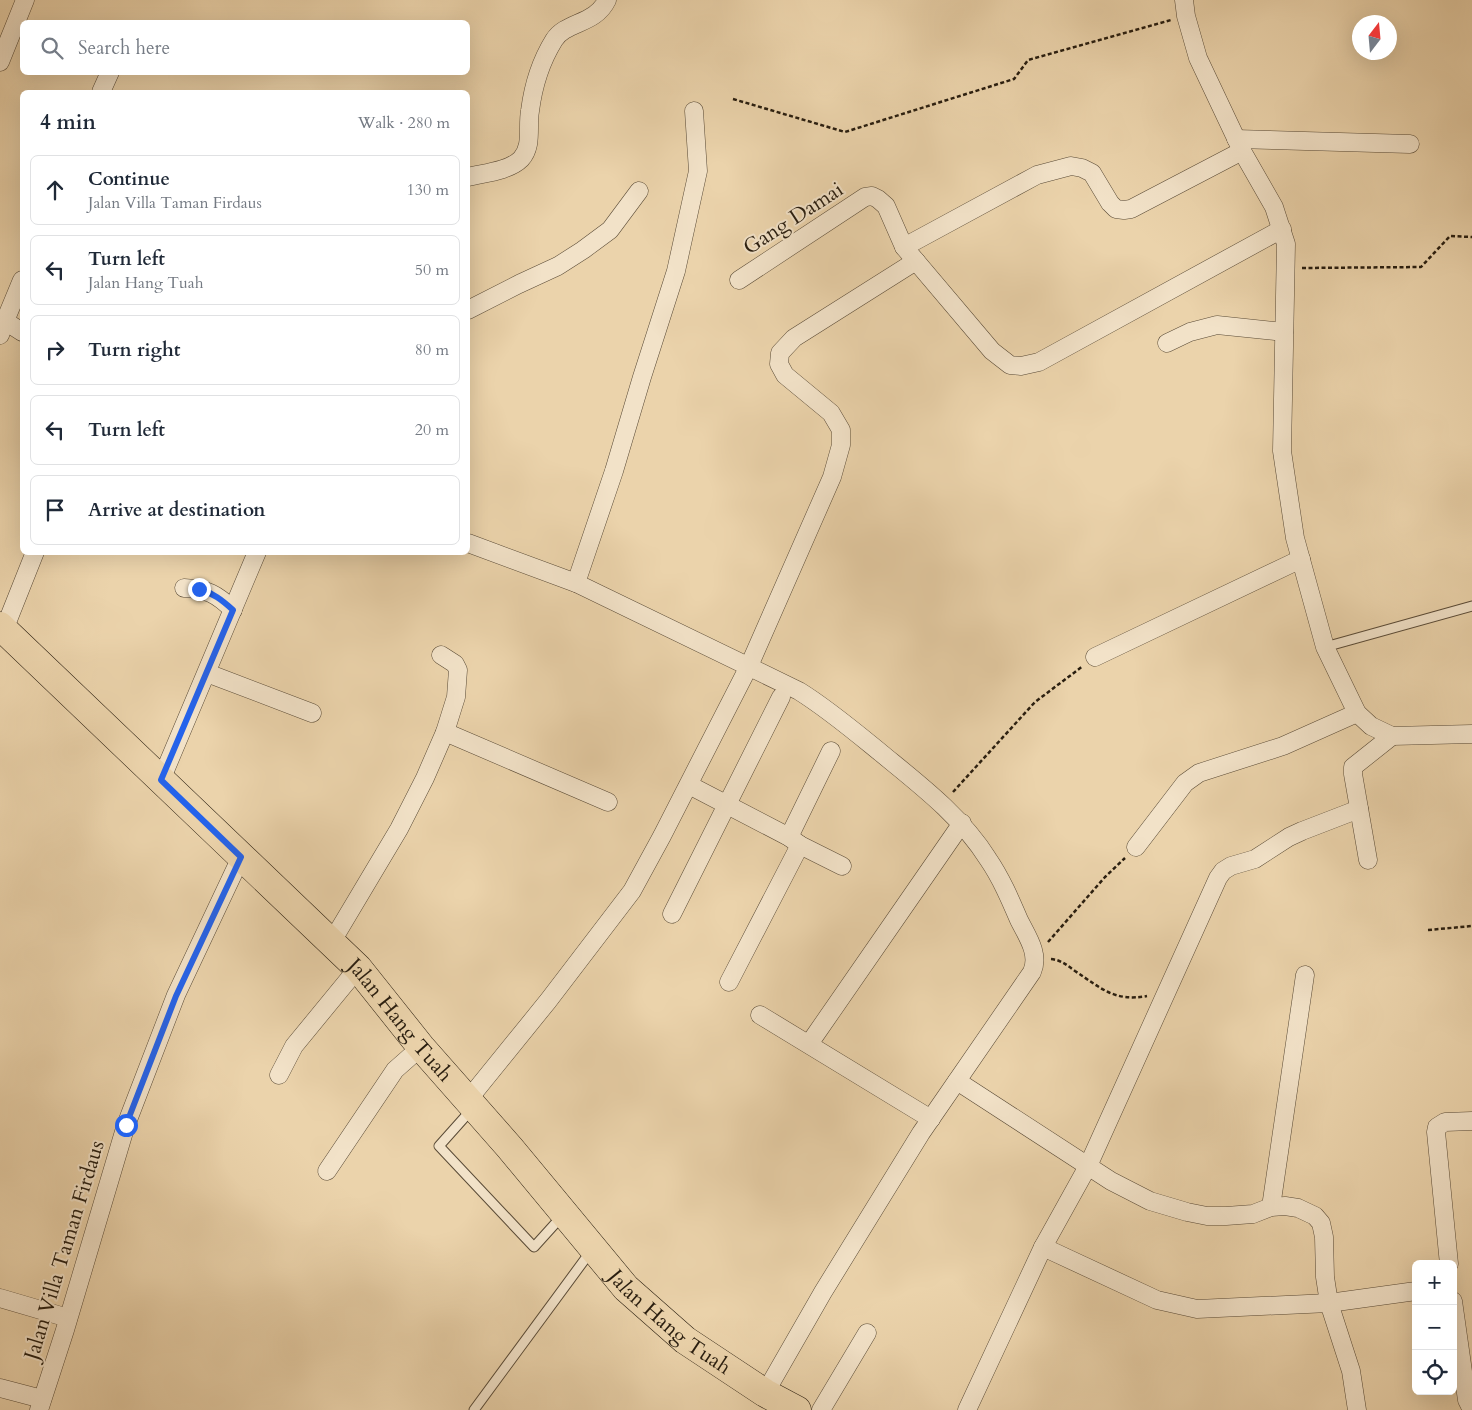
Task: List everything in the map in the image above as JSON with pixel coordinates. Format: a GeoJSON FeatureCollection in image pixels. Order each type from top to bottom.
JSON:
{"type":"FeatureCollection","features":[{"type":"Feature","properties":{"kind":"main road","name":"Jalan Hang Tuah"},"geometry":{"type":"LineString","coordinates":[[2,628],[358,968],[421,1046],[510,1148],[626,1288],[685,1340],[765,1393],[797,1410]]}},
{"type":"Feature","properties":{"kind":"street"},"geometry":{"type":"LineString","coordinates":[[0,62],[25,0]]}},
{"type":"Feature","properties":{"kind":"street"},"geometry":{"type":"LineString","coordinates":[[470,176],[508,167],[521,159],[528,147],[529,112],[536,79],[555,39],[563,30],[585,22],[603,9],[607,0]]}},
{"type":"Feature","properties":{"kind":"street"},"geometry":{"type":"LineString","coordinates":[[1185,8],[1198,58],[1239,145],[1274,207],[1286,244],[1282,450],[1295,538],[1325,647],[1357,713],[1371,726],[1392,736],[1472,734]]}},
{"type":"Feature","properties":{"kind":"street"},"geometry":{"type":"LineString","coordinates":[[103,90],[109,75]]}},
{"type":"Feature","properties":{"kind":"street"},"geometry":{"type":"LineString","coordinates":[[576,583],[614,471],[676,272],[698,171],[694,111]]}},
{"type":"Feature","properties":{"kind":"street"},"geometry":{"type":"LineString","coordinates":[[1282,229],[1039,362],[1021,366],[1010,366],[992,351],[904,247],[1037,175],[1071,166],[1082,168],[1092,173],[1110,203],[1116,209],[1124,210],[1131,208],[1239,145],[1410,144]]}},
{"type":"Feature","properties":{"kind":"street"},"geometry":{"type":"LineString","coordinates":[[470,309],[558,266],[583,250],[610,230],[639,191]]}},
{"type":"Feature","properties":{"kind":"street","name":"Gang Damai"},"geometry":{"type":"LineString","coordinates":[[739,280],[865,198],[872,196],[886,206],[904,247]]}},
{"type":"Feature","properties":{"kind":"street"},"geometry":{"type":"LineString","coordinates":[[470,1104],[632,890],[689,785],[749,666],[832,478],[841,445],[841,430],[831,413],[785,375],[779,364],[780,353],[794,338],[916,261]]}},
{"type":"Feature","properties":{"kind":"street"},"geometry":{"type":"LineString","coordinates":[[20,285],[3,328],[20,332]]}},
{"type":"Feature","properties":{"kind":"street"},"geometry":{"type":"LineString","coordinates":[[1167,343],[1190,332],[1217,325],[1284,332]]}},
{"type":"Feature","properties":{"kind":"street"},"geometry":{"type":"LineString","coordinates":[[470,544],[576,583],[800,691],[823,706],[962,823],[999,875],[1034,957],[1032,972],[931,1119],[823,1292],[765,1393]]}},
{"type":"Feature","properties":{"kind":"street"},"geometry":{"type":"LineString","coordinates":[[2,628],[34,555]]}},
{"type":"Feature","properties":{"kind":"street"},"geometry":{"type":"LineString","coordinates":[[161,780],[256,555]]}},
{"type":"Feature","properties":{"kind":"street"},"geometry":{"type":"LineString","coordinates":[[1095,657],[1301,559]]}},
{"type":"Feature","properties":{"kind":"street"},"geometry":{"type":"LineString","coordinates":[[184,588],[199,589],[212,593],[222,599],[233,610]]}},
{"type":"Feature","properties":{"kind":"street"},"geometry":{"type":"LineString","coordinates":[[331,943],[399,829],[425,778],[445,732],[456,696],[458,670],[450,660],[440,655]]}},
{"type":"Feature","properties":{"kind":"street"},"geometry":{"type":"LineString","coordinates":[[207,673],[312,713]]}},
{"type":"Feature","properties":{"kind":"street"},"geometry":{"type":"LineString","coordinates":[[672,914],[781,697]]}},
{"type":"Feature","properties":{"kind":"street"},"geometry":{"type":"LineString","coordinates":[[1136,847],[1184,783],[1200,773],[1283,746],[1357,713]]}},
{"type":"Feature","properties":{"kind":"street"},"geometry":{"type":"LineString","coordinates":[[445,732],[608,802]]}},
{"type":"Feature","properties":{"kind":"street"},"geometry":{"type":"LineString","coordinates":[[1368,860],[1353,767],[1392,736]]}},
{"type":"Feature","properties":{"kind":"street"},"geometry":{"type":"LineString","coordinates":[[729,982],[794,841],[831,751]]}},
{"type":"Feature","properties":{"kind":"street"},"geometry":{"type":"LineString","coordinates":[[689,785],[842,866]]}},
{"type":"Feature","properties":{"kind":"street"},"geometry":{"type":"LineString","coordinates":[[967,1410],[1043,1247],[1088,1166],[1218,878],[1223,871],[1231,866],[1256,860],[1288,837],[1359,809]]}},
{"type":"Feature","properties":{"kind":"street"},"geometry":{"type":"LineString","coordinates":[[809,1044],[962,823]]}},
{"type":"Feature","properties":{"kind":"street","name":"Jalan Villa Taman Firdaus"},"geometry":{"type":"LineString","coordinates":[[40,1404],[126,1125],[176,996],[241,857]]}},
{"type":"Feature","properties":{"kind":"street"},"geometry":{"type":"LineString","coordinates":[[279,1075],[294,1046],[358,968]]}},
{"type":"Feature","properties":{"kind":"street"},"geometry":{"type":"LineString","coordinates":[[1271,1207],[1305,975]]}},
{"type":"Feature","properties":{"kind":"street"},"geometry":{"type":"LineString","coordinates":[[760,1015],[931,1119]]}},
{"type":"Feature","properties":{"kind":"street"},"geometry":{"type":"LineString","coordinates":[[327,1171],[394,1070],[421,1046]]}},
{"type":"Feature","properties":{"kind":"street"},"geometry":{"type":"LineString","coordinates":[[957,1081],[1088,1166],[1130,1191],[1150,1200],[1187,1212],[1207,1216],[1252,1214],[1271,1207],[1285,1206],[1298,1208],[1315,1216],[1321,1223],[1324,1237],[1324,1270],[1330,1303],[1351,1371],[1357,1410]]}},
{"type":"Feature","properties":{"kind":"street"},"geometry":{"type":"LineString","coordinates":[[1449,1260],[1436,1132],[1437,1127],[1445,1122],[1472,1121]]}},
{"type":"Feature","properties":{"kind":"street"},"geometry":{"type":"LineString","coordinates":[[1043,1247],[1157,1300],[1196,1309],[1330,1303],[1412,1292]]}},
{"type":"Feature","properties":{"kind":"street"},"geometry":{"type":"LineString","coordinates":[[0,1298],[68,1318]]}},
{"type":"Feature","properties":{"kind":"street"},"geometry":{"type":"LineString","coordinates":[[1454,1305],[1467,1400],[1472,1410]]}},
{"type":"Feature","properties":{"kind":"street"},"geometry":{"type":"LineString","coordinates":[[821,1410],[867,1333]]}},
{"type":"Feature","properties":{"kind":"street"},"geometry":{"type":"LineString","coordinates":[[0,1388],[40,1404]]}},
{"type":"Feature","properties":{"kind":"lane"},"geometry":{"type":"LineString","coordinates":[[1325,647],[1472,606]]}},
{"type":"Feature","properties":{"kind":"lane"},"geometry":{"type":"LineString","coordinates":[[470,1104],[439,1146],[534,1246],[564,1214]]}},
{"type":"Feature","properties":{"kind":"lane"},"geometry":{"type":"LineString","coordinates":[[474,1410],[593,1249]]}},
{"type":"Feature","properties":{"kind":"path"},"geometry":{"type":"LineString","coordinates":[[733,99],[845,132],[1014,79],[1028,60],[1185,8]]}},
{"type":"Feature","properties":{"kind":"path"},"geometry":{"type":"LineString","coordinates":[[1285,268],[1421,267],[1450,236],[1472,237]]}},
{"type":"Feature","properties":{"kind":"path"},"geometry":{"type":"LineString","coordinates":[[941,804],[1035,702],[1095,657]]}},
{"type":"Feature","properties":{"kind":"path"},"geometry":{"type":"LineString","coordinates":[[1034,957],[1105,877],[1136,847]]}},
{"type":"Feature","properties":{"kind":"path"},"geometry":{"type":"LineString","coordinates":[[1428,930],[1472,926]]}},
{"type":"Feature","properties":{"kind":"path"},"geometry":{"type":"LineString","coordinates":[[1034,957],[1062,961],[1099,988],[1121,997],[1132,999],[1148,996],[1170,986]]}},
{"type":"Feature","properties":{"kind":"route"},"geometry":{"type":"LineString","coordinates":[[126,1125],[176,996],[241,857],[161,780],[233,610],[222,599],[212,593],[199,589]]}}]}
